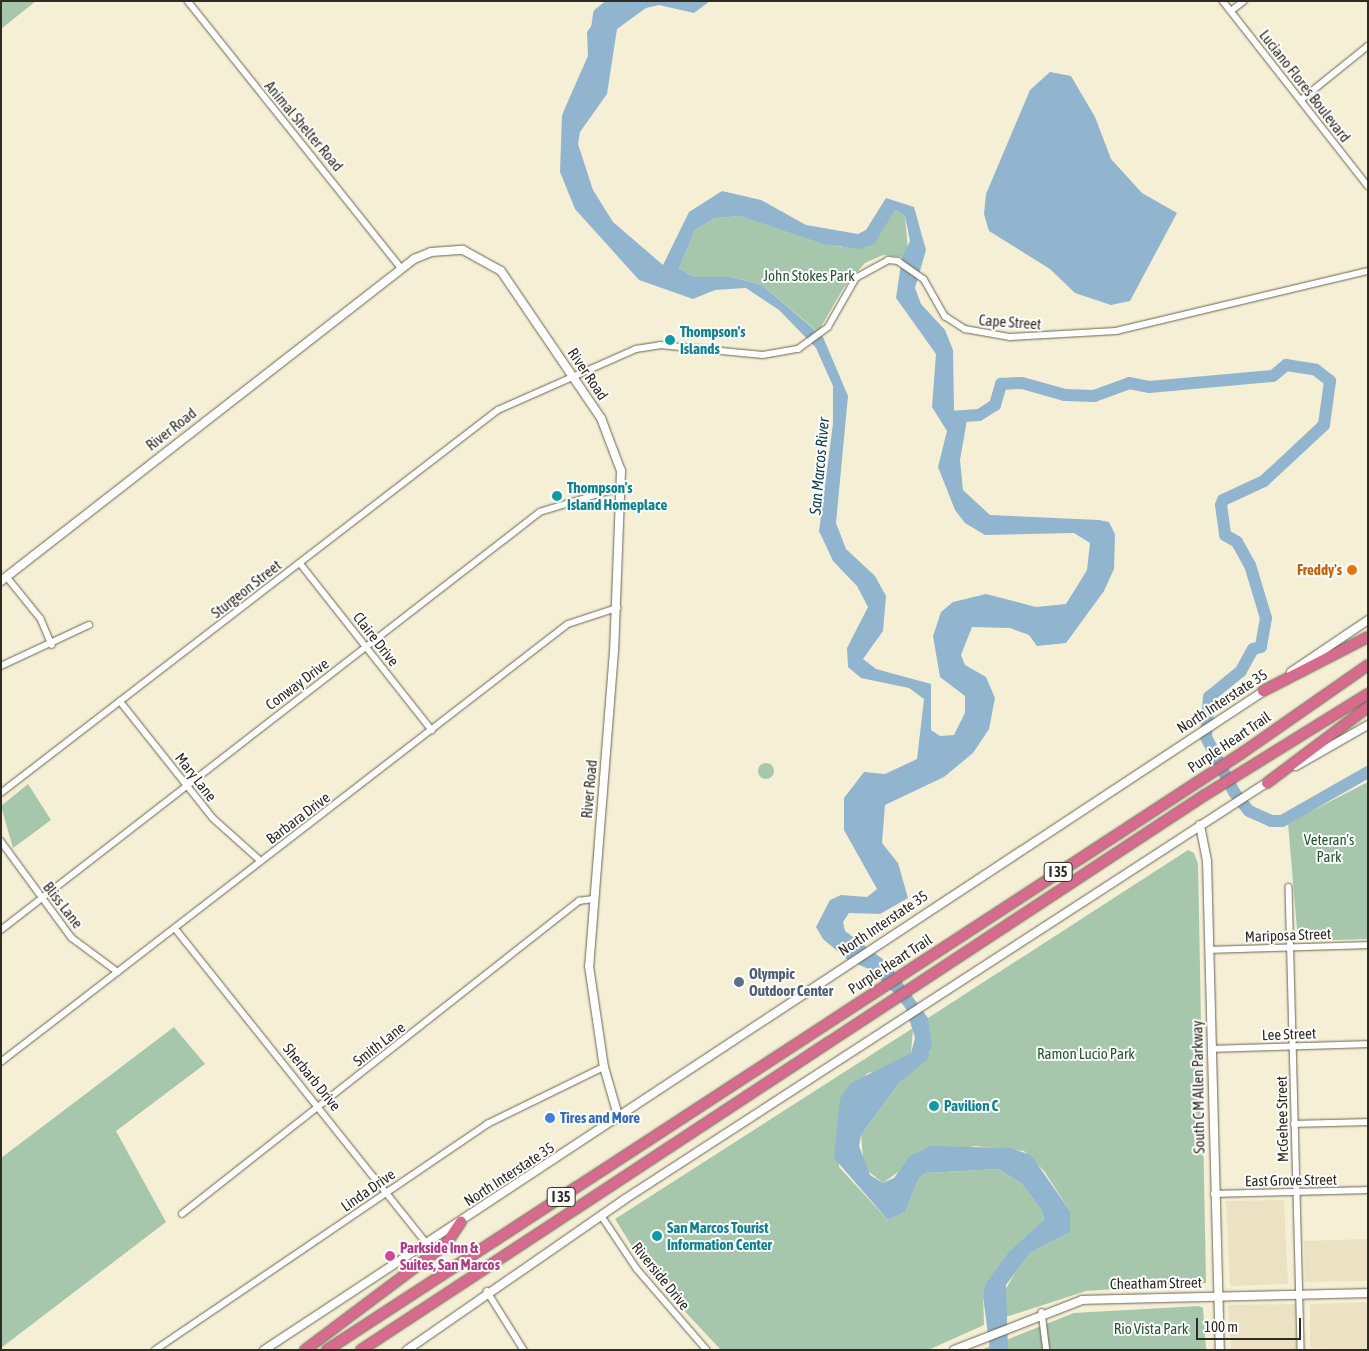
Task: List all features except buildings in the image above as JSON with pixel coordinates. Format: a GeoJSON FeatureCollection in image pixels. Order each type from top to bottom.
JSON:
{"type":"FeatureCollection","features":[{"type":"Feature","properties":{"kind":"highway"},"geometry":{"type":"LineString","coordinates":[[1264,691],[1368,637]]}},
{"type":"Feature","properties":{"kind":"highway","name":"Purple Heart Trail"},"geometry":{"type":"LineString","coordinates":[[327,1350],[1242,753],[1368,665]]}},
{"type":"Feature","properties":{"kind":"highway","name":"Purple Heart Trail"},"geometry":{"type":"LineString","coordinates":[[361,1350],[806,1060],[1205,795],[1368,694]]}},
{"type":"Feature","properties":{"kind":"highway"},"geometry":{"type":"LineString","coordinates":[[1266,784],[1368,706]]}},
{"type":"Feature","properties":{"kind":"highway"},"geometry":{"type":"LineString","coordinates":[[305,1350],[446,1244],[461,1222]]}},
{"type":"Feature","properties":{"kind":"main road","name":"River Road"},"geometry":{"type":"LineString","coordinates":[[4,579],[401,268],[431,252],[448,249],[490,262],[575,379],[613,442],[622,487],[617,608],[590,966],[604,1067],[619,1119]]}},
{"type":"Feature","properties":{"kind":"main road","name":"North Interstate 35"},"geometry":{"type":"LineString","coordinates":[[264,1350],[619,1119],[912,919],[1264,691],[1368,620]]}},
{"type":"Feature","properties":{"kind":"main road"},"geometry":{"type":"LineString","coordinates":[[406,1350],[487,1291],[601,1215],[1215,815],[1368,725]]}},
{"type":"Feature","properties":{"kind":"main road","name":"South C M Allen Parkway"},"geometry":{"type":"LineString","coordinates":[[1200,825],[1206,842],[1216,1296],[1220,1350]]}},
{"type":"Feature","properties":{"kind":"main road","name":"Cheatham Street"},"geometry":{"type":"LineString","coordinates":[[954,1350],[1042,1312],[1101,1298],[1368,1293]]}},
{"type":"Feature","properties":{"kind":"street","name":"Animal Shelter Road"},"geometry":{"type":"LineString","coordinates":[[188,1],[401,268]]}},
{"type":"Feature","properties":{"kind":"street","name":"Luciano Flores Boulevard"},"geometry":{"type":"LineString","coordinates":[[1223,1],[1368,186]]}},
{"type":"Feature","properties":{"kind":"street"},"geometry":{"type":"LineString","coordinates":[[1231,11],[1244,1]]}},
{"type":"Feature","properties":{"kind":"street"},"geometry":{"type":"LineString","coordinates":[[1301,100],[1368,46]]}},
{"type":"Feature","properties":{"kind":"street","name":"Cape Street"},"geometry":{"type":"LineString","coordinates":[[575,379],[647,346],[763,355],[809,344],[823,332],[856,278],[877,262],[898,261],[924,279],[945,316],[976,334],[1058,337],[1116,331],[1368,271]]}},
{"type":"Feature","properties":{"kind":"street","name":"Sturgeon Street"},"geometry":{"type":"LineString","coordinates":[[1,794],[507,406],[575,379]]}},
{"type":"Feature","properties":{"kind":"street","name":"Conway Drive"},"geometry":{"type":"LineString","coordinates":[[1,930],[186,784],[540,512],[622,487]]}},
{"type":"Feature","properties":{"kind":"street","name":"Claire Drive"},"geometry":{"type":"LineString","coordinates":[[300,563],[432,730]]}},
{"type":"Feature","properties":{"kind":"street"},"geometry":{"type":"LineString","coordinates":[[4,579],[41,619],[52,645]]}},
{"type":"Feature","properties":{"kind":"street","name":"Barbara Drive"},"geometry":{"type":"LineString","coordinates":[[1,1062],[568,624],[617,608]]}},
{"type":"Feature","properties":{"kind":"street"},"geometry":{"type":"LineString","coordinates":[[1,666],[52,645],[89,625]]}},
{"type":"Feature","properties":{"kind":"street","name":"Mary Lane"},"geometry":{"type":"LineString","coordinates":[[120,701],[230,836],[261,861]]}},
{"type":"Feature","properties":{"kind":"street","name":"Bliss Lane"},"geometry":{"type":"LineString","coordinates":[[1,841],[72,938],[118,972]]}},
{"type":"Feature","properties":{"kind":"street","name":"McGehee Street"},"geometry":{"type":"LineString","coordinates":[[1289,888],[1298,1294],[1301,1350]]}},
{"type":"Feature","properties":{"kind":"street","name":"Smith Lane"},"geometry":{"type":"LineString","coordinates":[[182,1214],[579,901],[594,899]]}},
{"type":"Feature","properties":{"kind":"street","name":"Sherbarb Drive"},"geometry":{"type":"LineString","coordinates":[[175,928],[388,1191],[427,1244]]}},
{"type":"Feature","properties":{"kind":"street","name":"Mariposa Street"},"geometry":{"type":"LineString","coordinates":[[1209,950],[1368,945]]}},
{"type":"Feature","properties":{"kind":"street","name":"Lee Street"},"geometry":{"type":"LineString","coordinates":[[1212,1049],[1368,1044]]}},
{"type":"Feature","properties":{"kind":"street","name":"Linda Drive"},"geometry":{"type":"LineString","coordinates":[[155,1350],[487,1124],[604,1067]]}},
{"type":"Feature","properties":{"kind":"street"},"geometry":{"type":"LineString","coordinates":[[1294,1124],[1368,1122]]}},
{"type":"Feature","properties":{"kind":"street","name":"East Grove Street"},"geometry":{"type":"LineString","coordinates":[[1214,1194],[1368,1190]]}},
{"type":"Feature","properties":{"kind":"street","name":"Riverside Drive"},"geometry":{"type":"LineString","coordinates":[[601,1215],[637,1269],[707,1350]]}},
{"type":"Feature","properties":{"kind":"street"},"geometry":{"type":"LineString","coordinates":[[487,1291],[524,1350]]}},
{"type":"Feature","properties":{"kind":"street"},"geometry":{"type":"LineString","coordinates":[[1042,1312],[1047,1350]]}},
{"type":"Feature","properties":{"kind":"shaded area"},"geometry":{"type":"Polygon","coordinates":[[[1284,1200],[1288,1284],[1230,1286],[1226,1201],[1284,1200]]]}},
{"type":"Feature","properties":{"kind":"shaded area"},"geometry":{"type":"Polygon","coordinates":[[[1368,1239],[1368,1281],[1305,1282],[1304,1241],[1368,1239]]]}},
{"type":"Feature","properties":{"kind":"shaded area"},"geometry":{"type":"Polygon","coordinates":[[[1368,1302],[1368,1350],[1310,1348],[1310,1304],[1368,1302]]]}},
{"type":"Feature","properties":{"kind":"shaded area"},"geometry":{"type":"Polygon","coordinates":[[[1296,1304],[1296,1350],[1231,1350],[1228,1305],[1296,1304]]]}},
{"type":"Feature","properties":{"kind":"green space"},"geometry":{"type":"Polygon","coordinates":[[[1,1],[36,1],[1,29],[1,1]]]}},
{"type":"Feature","properties":{"kind":"green space","name":"John Stokes Park"},"geometry":{"type":"Polygon","coordinates":[[[895,210],[905,216],[908,251],[902,257],[883,255],[865,263],[844,287],[818,332],[762,285],[731,277],[694,277],[679,268],[695,230],[715,218],[740,216],[841,247],[895,210]]]}},
{"type":"Feature","properties":{"kind":"green space"},"geometry":{"type":"Polygon","coordinates":[[[763,763],[769,763],[774,768],[772,777],[763,779],[758,774],[758,768],[763,763]]]}},
{"type":"Feature","properties":{"kind":"green space","name":"Veteran's Park"},"geometry":{"type":"Polygon","coordinates":[[[1368,782],[1368,939],[1298,941],[1288,823],[1368,782]]]}},
{"type":"Feature","properties":{"kind":"green space"},"geometry":{"type":"Polygon","coordinates":[[[28,784],[51,820],[13,848],[1,806],[28,784]]]}},
{"type":"Feature","properties":{"kind":"green space","name":"Ramon Lucio Park"},"geometry":{"type":"Polygon","coordinates":[[[1188,850],[1194,853],[1198,864],[1206,1283],[1086,1291],[1006,1317],[1003,1294],[1015,1273],[1030,1253],[1070,1232],[1070,1211],[1044,1171],[1024,1151],[974,1146],[898,1172],[883,1183],[864,1168],[861,1135],[900,1082],[930,1053],[928,1018],[1188,850]]]}},
{"type":"Feature","properties":{"kind":"green space"},"geometry":{"type":"Polygon","coordinates":[[[174,1027],[205,1064],[116,1131],[166,1222],[1,1348],[1,1158],[174,1027]]]}},
{"type":"Feature","properties":{"kind":"green space"},"geometry":{"type":"Polygon","coordinates":[[[913,1028],[911,1053],[882,1070],[868,1073],[840,1098],[839,1167],[888,1220],[905,1212],[919,1178],[926,1173],[999,1169],[1022,1184],[1042,1211],[1044,1220],[995,1271],[983,1296],[984,1325],[928,1350],[721,1350],[648,1272],[615,1219],[913,1028]]]}},
{"type":"Feature","properties":{"kind":"green space","name":"Rio Vista Park"},"geometry":{"type":"Polygon","coordinates":[[[1199,1306],[1203,1308],[1206,1350],[981,1350],[1074,1313],[1199,1306]]]}},
{"type":"Feature","properties":{"kind":"water"},"geometry":{"type":"Polygon","coordinates":[[[616,1],[710,1],[694,13],[659,5],[646,8],[617,29],[607,94],[580,132],[578,144],[593,190],[613,222],[663,265],[689,212],[722,191],[761,200],[806,225],[858,234],[866,230],[886,198],[914,207],[926,250],[915,288],[921,304],[945,330],[953,350],[954,410],[967,420],[960,460],[963,490],[990,515],[1099,520],[1109,522],[1115,534],[1114,569],[1104,591],[1066,643],[1037,646],[1029,635],[1010,628],[972,627],[961,655],[965,665],[986,677],[995,698],[989,729],[973,753],[944,777],[885,805],[882,843],[898,863],[908,898],[880,914],[849,913],[843,922],[845,931],[888,963],[928,1018],[932,1045],[927,1060],[900,1082],[861,1135],[859,1146],[870,1175],[883,1183],[894,1178],[910,1156],[931,1146],[1010,1148],[1031,1155],[1070,1211],[1070,1232],[1030,1253],[1006,1285],[1008,1350],[990,1350],[983,1296],[986,1283],[1009,1252],[1044,1220],[1042,1211],[1022,1184],[999,1169],[926,1173],[919,1178],[905,1212],[888,1220],[834,1158],[840,1098],[851,1083],[911,1053],[915,1038],[906,1009],[895,994],[871,970],[848,960],[823,939],[816,927],[830,900],[841,895],[867,897],[877,889],[844,830],[844,798],[864,772],[885,774],[917,759],[924,699],[909,688],[861,678],[848,667],[847,648],[868,607],[857,586],[833,561],[819,531],[833,424],[833,386],[816,348],[779,310],[746,288],[715,290],[693,299],[639,280],[575,209],[560,172],[562,115],[589,81],[587,32],[599,15],[616,1]],[[895,210],[874,244],[860,249],[824,244],[740,216],[715,218],[695,230],[679,268],[694,277],[731,277],[762,285],[823,337],[848,396],[836,523],[846,549],[875,576],[886,596],[883,631],[863,659],[876,669],[931,684],[931,730],[940,736],[954,735],[965,713],[965,696],[940,677],[933,636],[941,612],[953,602],[986,594],[1036,607],[1066,604],[1087,570],[1090,543],[1074,533],[985,535],[965,523],[955,510],[938,467],[947,431],[932,407],[936,354],[896,298],[902,257],[910,241],[905,216],[895,210]]]}},
{"type":"Feature","properties":{"kind":"water"},"geometry":{"type":"Polygon","coordinates":[[[1050,72],[1071,76],[1095,117],[1111,159],[1142,193],[1177,213],[1130,301],[1111,305],[1075,293],[1050,269],[989,231],[984,214],[986,194],[1030,90],[1050,72]]]}},
{"type":"Feature","properties":{"kind":"waterway","name":"San Marcos River"},"geometry":{"type":"LineString","coordinates":[[597,29],[599,14],[615,1]]}},
{"type":"Feature","properties":{"kind":"waterway","name":"San Marcos River"},"geometry":{"type":"LineString","coordinates":[[569,114],[594,57]]}},
{"type":"Feature","properties":{"kind":"waterway"},"geometry":{"type":"LineString","coordinates":[[950,417],[979,415],[995,405],[1001,384],[1022,383],[1065,395],[1094,396],[1129,383],[1149,387],[1273,376],[1286,365],[1316,370],[1330,381],[1324,425],[1264,481],[1223,500],[1221,505],[1225,535],[1237,542],[1250,565],[1266,618],[1261,647],[1253,649],[1241,671],[1209,697],[1206,737],[1234,792],[1249,811],[1271,821],[1282,821],[1368,772]]}},
{"type":"Feature","properties":{"kind":"place","name":"Thompson's Islands"},"geometry":{"type":"Point","coordinates":[670,340]}},
{"type":"Feature","properties":{"kind":"place","name":"Thompson's Island Homeplace"},"geometry":{"type":"Point","coordinates":[557,496]}},
{"type":"Feature","properties":{"kind":"place","name":"Freddy's"},"geometry":{"type":"Point","coordinates":[1352,570]}},
{"type":"Feature","properties":{"kind":"place","name":"Olympic Outdoor Center"},"geometry":{"type":"Point","coordinates":[739,982]}},
{"type":"Feature","properties":{"kind":"place","name":"Pavilion C"},"geometry":{"type":"Point","coordinates":[934,1106]}},
{"type":"Feature","properties":{"kind":"place","name":"Tires and More"},"geometry":{"type":"Point","coordinates":[550,1118]}},
{"type":"Feature","properties":{"kind":"place","name":"San Marcos Tourist Information Center"},"geometry":{"type":"Point","coordinates":[657,1236]}},
{"type":"Feature","properties":{"kind":"place","name":"Parkside Inn & Suites, San Marcos"},"geometry":{"type":"Point","coordinates":[390,1256]}}]}
